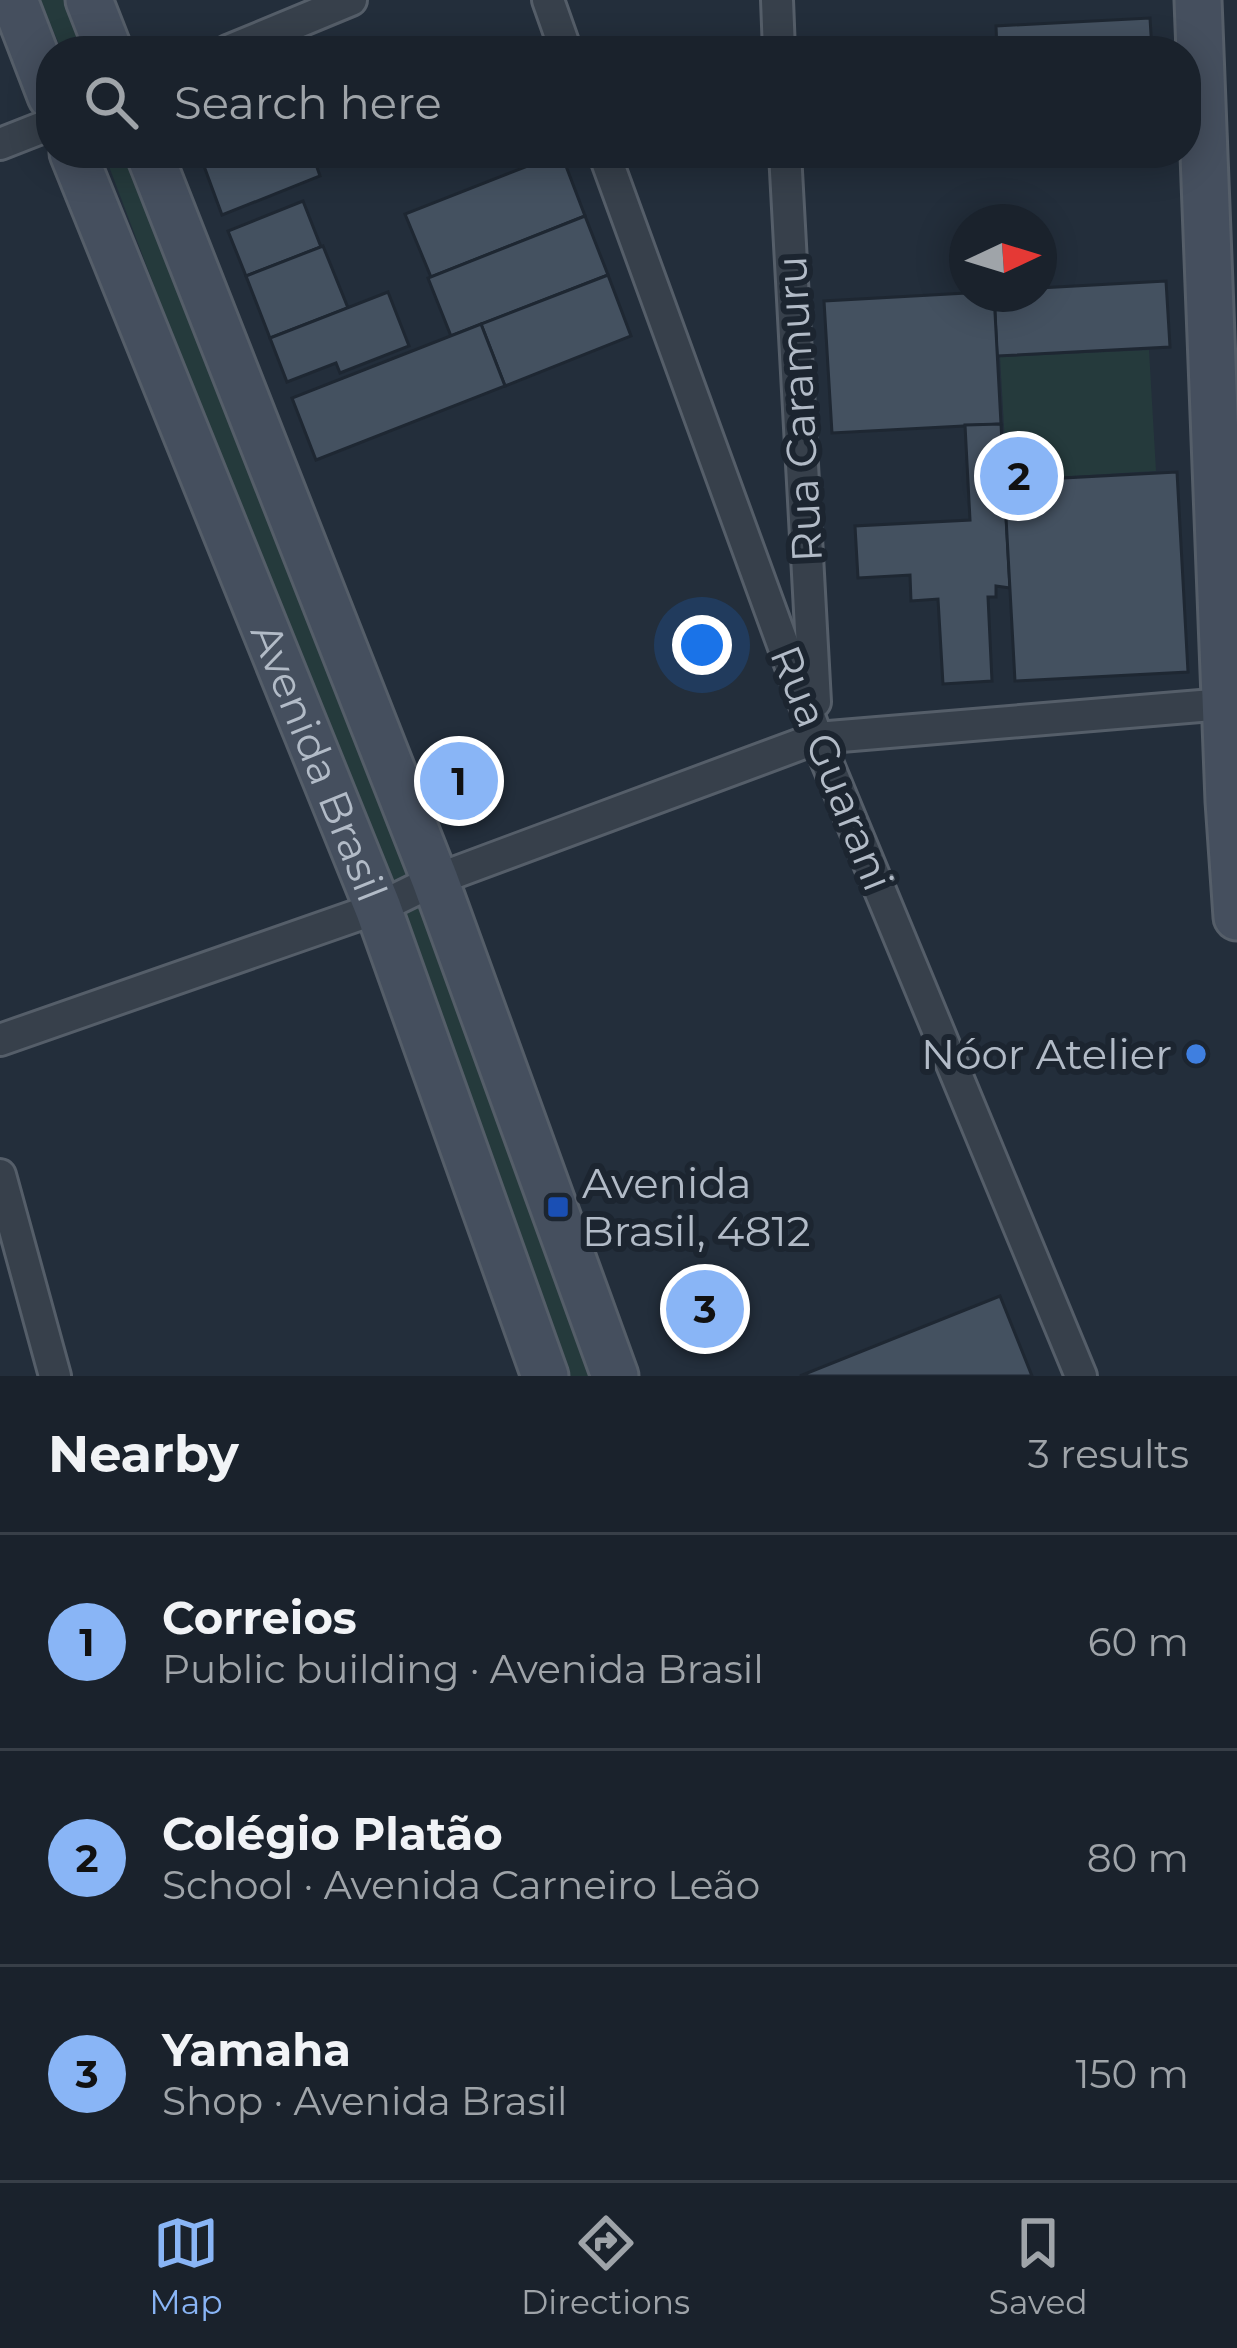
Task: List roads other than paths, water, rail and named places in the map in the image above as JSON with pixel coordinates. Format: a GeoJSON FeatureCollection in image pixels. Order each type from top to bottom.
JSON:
{"type":"FeatureCollection","features":[{"type":"Feature","properties":{"kind":"main road"},"geometry":{"type":"LineString","coordinates":[[14,0],[36,57]]}},
{"type":"Feature","properties":{"kind":"main road"},"geometry":{"type":"LineString","coordinates":[[89,0],[103,36]]}},
{"type":"Feature","properties":{"kind":"main road"},"geometry":{"type":"LineString","coordinates":[[1198,0],[1200,36]]}},
{"type":"Feature","properties":{"kind":"main road"},"geometry":{"type":"LineString","coordinates":[[1201,64],[1237,917]]}},
{"type":"Feature","properties":{"kind":"main road","name":"Avenida Brasil"},"geometry":{"type":"LineString","coordinates":[[80,168],[378,908],[545,1376]]}},
{"type":"Feature","properties":{"kind":"main road","name":"Avenida Brasil"},"geometry":{"type":"LineString","coordinates":[[155,168],[435,880],[615,1376]]}},
{"type":"Feature","properties":{"kind":"street"},"geometry":{"type":"LineString","coordinates":[[264,36],[351,0]]}},
{"type":"Feature","properties":{"kind":"street"},"geometry":{"type":"LineString","coordinates":[[548,0],[561,36]]}},
{"type":"Feature","properties":{"kind":"street"},"geometry":{"type":"LineString","coordinates":[[777,0],[778,36]]}},
{"type":"Feature","properties":{"kind":"street"},"geometry":{"type":"LineString","coordinates":[[0,144],[36,130]]}},
{"type":"Feature","properties":{"kind":"street","name":"Rua Guarani"},"geometry":{"type":"LineString","coordinates":[[609,168],[817,738],[1081,1376]]}},
{"type":"Feature","properties":{"kind":"street","name":"Rua Caramuru"},"geometry":{"type":"LineString","coordinates":[[786,168],[817,738]]}},
{"type":"Feature","properties":{"kind":"street"},"geometry":{"type":"LineString","coordinates":[[0,1040],[378,908],[435,880],[817,738],[1231,703]]}},
{"type":"Feature","properties":{"kind":"street"},"geometry":{"type":"LineString","coordinates":[[0,1175],[55,1376]]}},
{"type":"Feature","properties":{"kind":"place","name":"Colégio Platão"},"geometry":{"type":"Point","coordinates":[1019,476]}},
{"type":"Feature","properties":{"kind":"place","name":"Correios"},"geometry":{"type":"Point","coordinates":[459,781]}},
{"type":"Feature","properties":{"kind":"place","name":"Nóor Atelier"},"geometry":{"type":"Point","coordinates":[1196,1054]}},
{"type":"Feature","properties":{"kind":"place","name":"Avenida Brasil, 4812"},"geometry":{"type":"Point","coordinates":[558,1207]}},
{"type":"Feature","properties":{"kind":"place","name":"Yamaha"},"geometry":{"type":"Point","coordinates":[705,1309]}}]}
